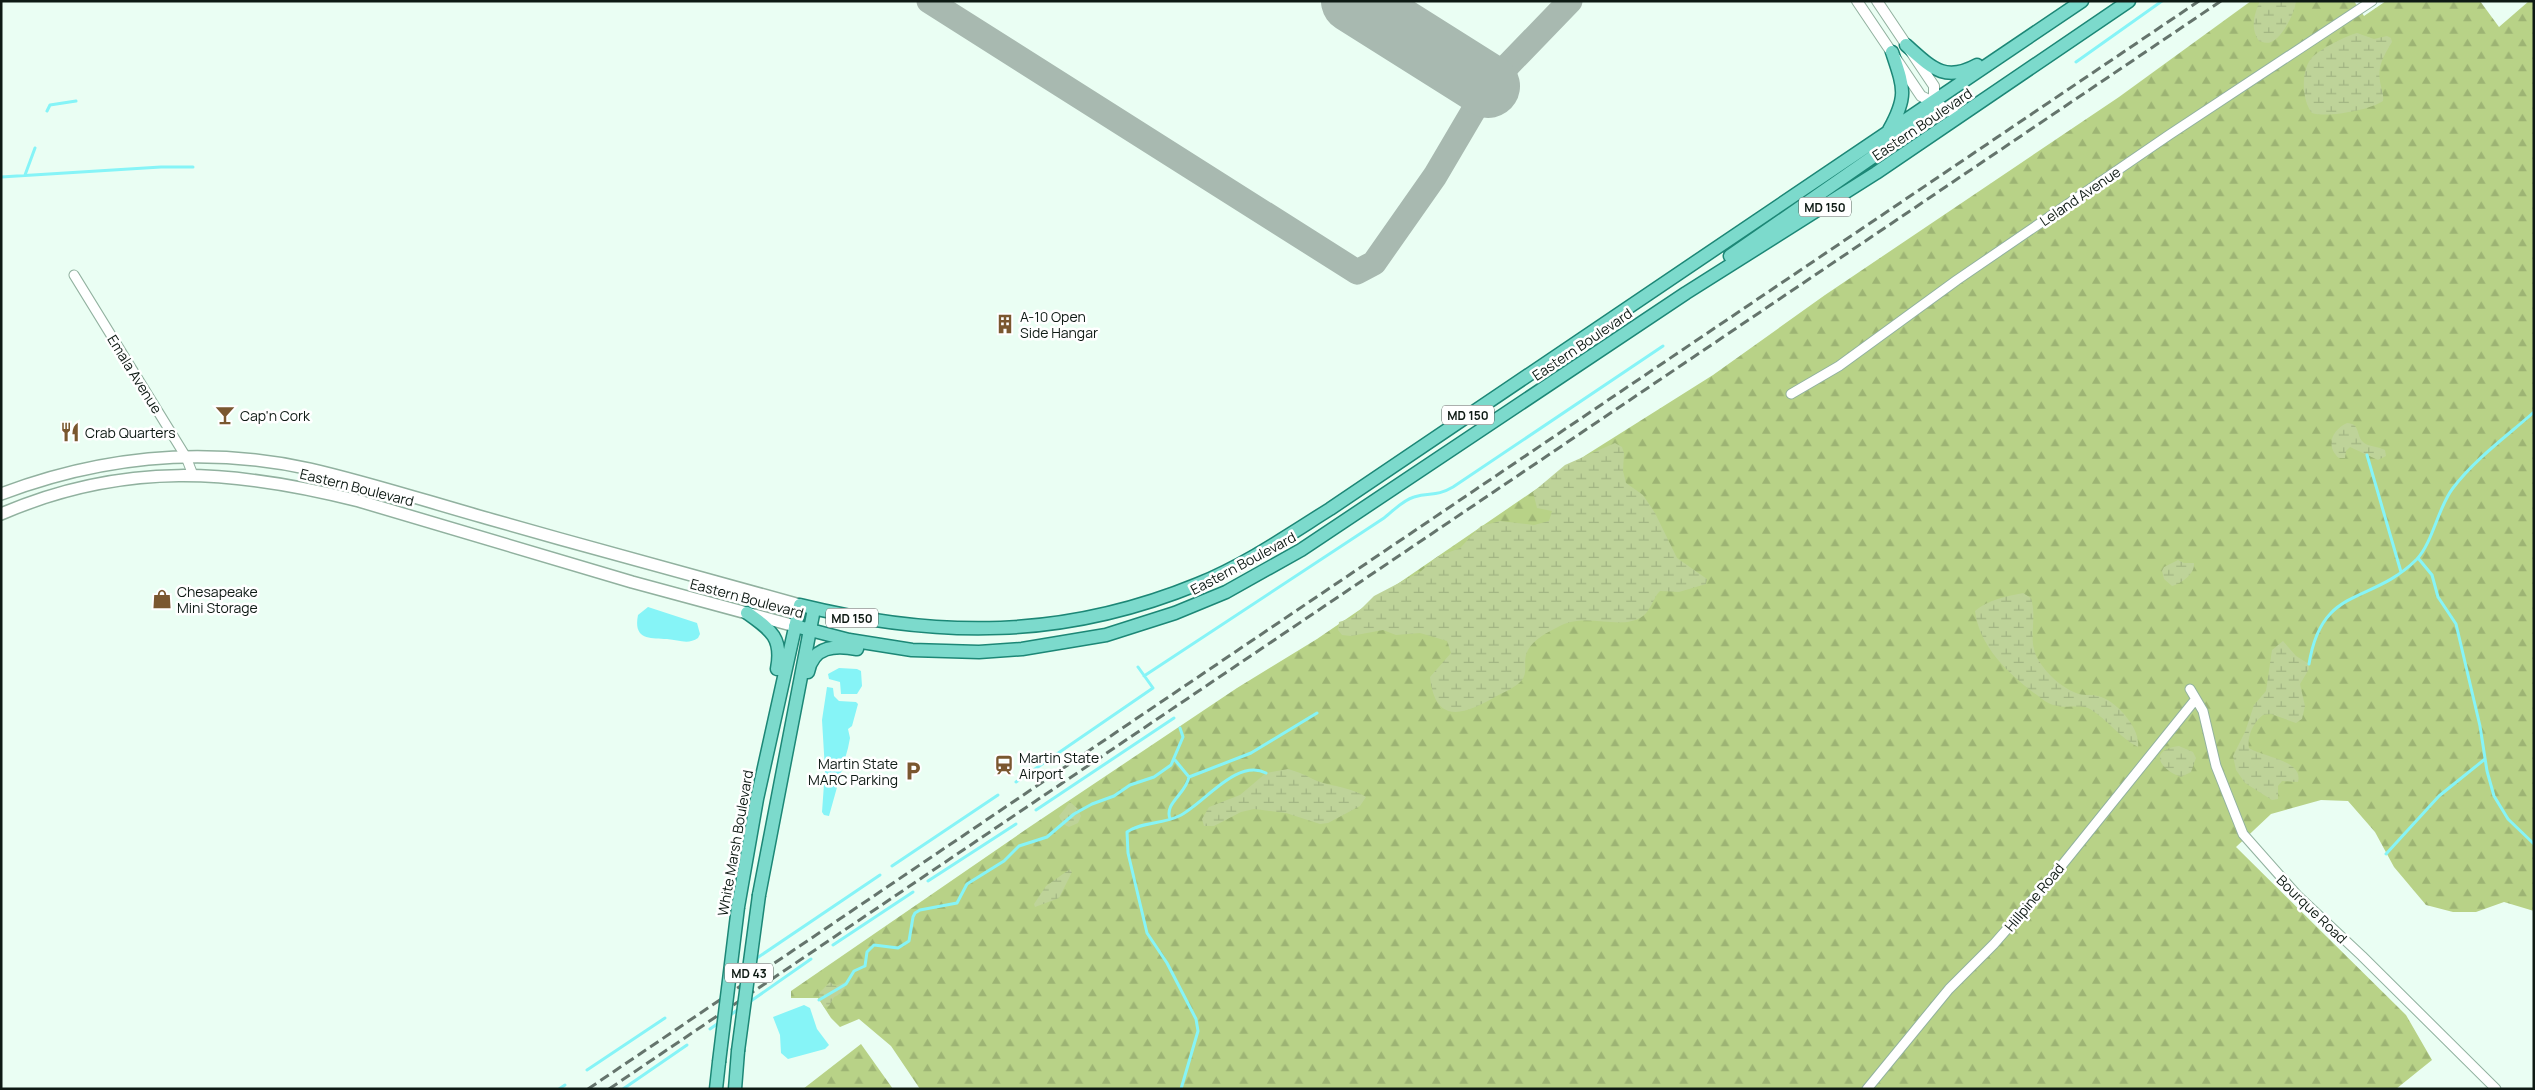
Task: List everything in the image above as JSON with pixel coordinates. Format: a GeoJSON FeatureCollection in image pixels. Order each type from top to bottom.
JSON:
{"type":"FeatureCollection","features":[{"type":"Feature","properties":{"kind":"main road","name":"Eastern Boulevard"},"geometry":{"type":"LineString","coordinates":[[1,494],[47,477],[95,466],[153,458],[249,459],[316,471],[814,609],[858,619],[944,629],[1000,629],[1094,617],[1150,602],[1199,584],[1247,560],[1330,509],[2082,1]]}},
{"type":"Feature","properties":{"kind":"main road","name":"Eastern Boulevard"},"geometry":{"type":"LineString","coordinates":[[1,514],[48,497],[82,488],[140,478],[193,475],[229,476],[320,491],[747,613],[810,630],[883,646],[928,651],[972,652],[1043,647],[1106,635],[1175,614],[1206,601],[1249,580],[1301,550],[1686,293],[1821,209],[2129,1]]}},
{"type":"Feature","properties":{"kind":"main road"},"geometry":{"type":"LineString","coordinates":[[1906,45],[1933,69],[1953,73],[1966,71],[2026,40]]}},
{"type":"Feature","properties":{"kind":"main road"},"geometry":{"type":"LineString","coordinates":[[1888,132],[1903,100],[1901,81],[1892,52]]}},
{"type":"Feature","properties":{"kind":"main road"},"geometry":{"type":"LineString","coordinates":[[1686,293],[1709,271],[1926,120],[1934,102]]}},
{"type":"Feature","properties":{"kind":"main road","name":"White Marsh Boulevard"},"geometry":{"type":"LineString","coordinates":[[716,1089],[738,907],[775,713],[800,605]]}},
{"type":"Feature","properties":{"kind":"main road","name":"MD 43"},"geometry":{"type":"LineString","coordinates":[[735,1089],[738,1051],[759,895],[814,609]]}},
{"type":"Feature","properties":{"kind":"main road"},"geometry":{"type":"LineString","coordinates":[[747,613],[773,634],[778,647],[779,656],[772,696],[775,713]]}},
{"type":"Feature","properties":{"kind":"main road"},"geometry":{"type":"LineString","coordinates":[[785,752],[795,740],[810,664],[814,655],[829,648],[845,647],[868,651],[883,646]]}},
{"type":"Feature","properties":{"kind":"street"},"geometry":{"type":"LineString","coordinates":[[1857,1],[1921,96],[1960,116]]}},
{"type":"Feature","properties":{"kind":"street"},"geometry":{"type":"LineString","coordinates":[[1877,1],[1934,86],[1934,102]]}},
{"type":"Feature","properties":{"kind":"street","name":"Leland Avenue"},"geometry":{"type":"LineString","coordinates":[[1791,394],[1839,366],[1965,274],[2372,1]]}},
{"type":"Feature","properties":{"kind":"street","name":"Emala Avenue"},"geometry":{"type":"LineString","coordinates":[[74,275],[186,457],[193,475]]}},
{"type":"Feature","properties":{"kind":"street","name":"Bourque Road"},"geometry":{"type":"LineString","coordinates":[[2190,689],[2203,711],[2216,766],[2229,803],[2243,834],[2258,854],[2297,895],[2362,956],[2496,1089]]}},
{"type":"Feature","properties":{"kind":"street","name":"Hillpine Road"},"geometry":{"type":"LineString","coordinates":[[1867,1089],[1949,989],[1994,944],[2050,880],[2195,700]]}},
{"type":"Feature","properties":{"kind":"green space"},"geometry":{"type":"Polygon","coordinates":[[[2251,1],[2354,1],[2364,16],[2386,1],[2480,1],[2499,27],[2529,1],[2534,1],[2534,911],[2504,902],[2476,912],[2453,912],[2426,905],[2394,867],[2375,832],[2348,801],[2321,800],[2271,814],[2236,847],[2406,1015],[2432,1060],[2396,1089],[920,1089],[891,1046],[859,1019],[840,1027],[831,1018],[818,998],[791,998],[791,991],[1028,828],[1237,688],[1317,639],[1586,455],[1713,375],[1825,295],[2119,97],[2251,1]]]}},
{"type":"Feature","properties":{"kind":"green space"},"geometry":{"type":"Polygon","coordinates":[[[2260,1],[2296,1],[2291,18],[2279,36],[2270,43],[2259,41],[2255,32],[2255,16],[2260,1]]]}},
{"type":"Feature","properties":{"kind":"green space"},"geometry":{"type":"Polygon","coordinates":[[[2357,33],[2374,39],[2387,36],[2391,38],[2392,42],[2382,60],[2379,76],[2383,101],[2369,107],[2348,112],[2328,115],[2312,113],[2306,101],[2304,87],[2305,72],[2310,60],[2325,48],[2357,33]]]}},
{"type":"Feature","properties":{"kind":"green space"},"geometry":{"type":"Polygon","coordinates":[[[2347,423],[2356,427],[2364,443],[2385,450],[2386,456],[2378,460],[2350,447],[2346,451],[2345,458],[2339,458],[2331,443],[2337,430],[2347,423]]]}},
{"type":"Feature","properties":{"kind":"green space"},"geometry":{"type":"Polygon","coordinates":[[[1615,443],[1622,447],[1624,453],[1623,471],[1626,483],[1643,495],[1655,513],[1677,558],[1707,579],[1706,584],[1679,592],[1660,591],[1646,613],[1634,620],[1624,622],[1580,621],[1554,629],[1537,639],[1528,650],[1525,659],[1524,676],[1518,684],[1484,703],[1462,711],[1453,712],[1445,709],[1438,703],[1433,692],[1430,677],[1451,653],[1447,641],[1420,633],[1396,635],[1383,630],[1351,636],[1342,635],[1338,630],[1339,622],[1352,618],[1374,596],[1420,572],[1437,557],[1460,548],[1481,526],[1500,521],[1534,525],[1549,521],[1552,511],[1537,508],[1533,492],[1565,465],[1615,443]]]}},
{"type":"Feature","properties":{"kind":"green space"},"geometry":{"type":"Polygon","coordinates":[[[2178,560],[2184,563],[2194,563],[2194,567],[2187,578],[2172,586],[2164,579],[2162,571],[2164,567],[2178,560]]]}},
{"type":"Feature","properties":{"kind":"green space"},"geometry":{"type":"Polygon","coordinates":[[[2023,593],[2031,598],[2033,607],[2033,646],[2042,666],[2055,680],[2070,690],[2079,694],[2098,696],[2112,703],[2126,716],[2136,732],[2138,747],[2125,739],[2103,718],[2090,709],[2058,706],[2045,701],[2014,677],[1996,658],[1982,636],[1975,611],[1992,601],[2023,593]]]}},
{"type":"Feature","properties":{"kind":"green space"},"geometry":{"type":"Polygon","coordinates":[[[2283,641],[2296,656],[2309,664],[2309,669],[2300,684],[2305,706],[2302,719],[2296,723],[2271,714],[2263,715],[2256,722],[2250,734],[2249,748],[2289,764],[2298,775],[2298,782],[2282,781],[2278,786],[2278,799],[2272,800],[2245,783],[2236,770],[2233,756],[2245,732],[2254,705],[2266,691],[2272,650],[2283,641]]]}},
{"type":"Feature","properties":{"kind":"green space"},"geometry":{"type":"Polygon","coordinates":[[[2179,746],[2193,752],[2196,758],[2191,772],[2181,777],[2173,774],[2160,760],[2160,755],[2163,751],[2179,746]]]}},
{"type":"Feature","properties":{"kind":"green space"},"geometry":{"type":"Polygon","coordinates":[[[1288,769],[1317,781],[1354,791],[1366,797],[1360,806],[1328,823],[1320,824],[1286,813],[1254,809],[1241,812],[1214,826],[1204,826],[1202,819],[1209,807],[1240,795],[1266,773],[1288,769]]]}},
{"type":"Feature","properties":{"kind":"green space"},"geometry":{"type":"Polygon","coordinates":[[[1070,802],[1077,808],[1081,816],[1078,823],[1069,827],[1063,824],[1059,816],[1070,802]]]}},
{"type":"Feature","properties":{"kind":"green space"},"geometry":{"type":"Polygon","coordinates":[[[1070,869],[1072,872],[1059,898],[1035,907],[1034,904],[1046,886],[1070,869]]]}},
{"type":"Feature","properties":{"kind":"green space"},"geometry":{"type":"Polygon","coordinates":[[[850,980],[840,994],[834,997],[829,1006],[824,1007],[818,994],[830,982],[835,986],[850,980]]]}},
{"type":"Feature","properties":{"kind":"green space"},"geometry":{"type":"Polygon","coordinates":[[[861,1044],[893,1089],[803,1089],[861,1044]]]}},
{"type":"Feature","properties":{"kind":"water"},"geometry":{"type":"Polygon","coordinates":[[[648,607],[697,623],[700,634],[698,638],[687,642],[644,636],[638,629],[638,615],[648,607]]]}},
{"type":"Feature","properties":{"kind":"water"},"geometry":{"type":"Polygon","coordinates":[[[839,668],[861,671],[862,686],[857,694],[841,694],[840,682],[829,679],[828,674],[839,668]]]}},
{"type":"Feature","properties":{"kind":"water"},"geometry":{"type":"Polygon","coordinates":[[[827,687],[833,688],[834,696],[839,701],[856,702],[858,704],[852,726],[848,729],[850,738],[848,748],[829,816],[824,815],[822,812],[825,770],[822,720],[827,687]]]}},
{"type":"Feature","properties":{"kind":"water"},"geometry":{"type":"Polygon","coordinates":[[[804,1005],[810,1008],[817,1029],[829,1045],[825,1049],[788,1059],[781,1053],[780,1035],[773,1017],[804,1005]]]}},
{"type":"Feature","properties":{"kind":"waterway"},"geometry":{"type":"LineString","coordinates":[[2076,62],[2162,1]]}},
{"type":"Feature","properties":{"kind":"waterway"},"geometry":{"type":"LineString","coordinates":[[47,111],[50,105],[76,101]]}},
{"type":"Feature","properties":{"kind":"waterway"},"geometry":{"type":"LineString","coordinates":[[25,175],[35,148]]}},
{"type":"Feature","properties":{"kind":"waterway"},"geometry":{"type":"LineString","coordinates":[[1,177],[161,167],[193,167]]}},
{"type":"Feature","properties":{"kind":"waterway"},"geometry":{"type":"LineString","coordinates":[[1144,676],[1384,518],[1410,498],[1442,492],[1453,487],[1663,346]]}},
{"type":"Feature","properties":{"kind":"waterway"},"geometry":{"type":"LineString","coordinates":[[2309,664],[2315,638],[2325,620],[2336,608],[2399,574],[2417,559],[2423,552],[2443,505],[2453,488],[2481,458],[2534,412]]}},
{"type":"Feature","properties":{"kind":"waterway"},"geometry":{"type":"LineString","coordinates":[[2367,455],[2401,572]]}},
{"type":"Feature","properties":{"kind":"waterway"},"geometry":{"type":"LineString","coordinates":[[2418,558],[2432,575],[2438,597],[2456,624],[2494,796],[2508,819],[2534,844]]}},
{"type":"Feature","properties":{"kind":"waterway"},"geometry":{"type":"LineString","coordinates":[[1016,782],[1153,688],[1138,667]]}},
{"type":"Feature","properties":{"kind":"waterway"},"geometry":{"type":"LineString","coordinates":[[1189,777],[1251,753],[1317,713]]}},
{"type":"Feature","properties":{"kind":"waterway"},"geometry":{"type":"LineString","coordinates":[[1036,810],[1174,718]]}},
{"type":"Feature","properties":{"kind":"waterway"},"geometry":{"type":"LineString","coordinates":[[819,1000],[846,984],[854,971],[865,966],[867,952],[874,945],[898,948],[909,941],[915,913],[920,910],[957,903],[967,884],[1004,861],[1019,846],[1047,837],[1074,814],[1092,804],[1114,796],[1130,785],[1154,777],[1171,765],[1183,737],[1180,728]]}},
{"type":"Feature","properties":{"kind":"waterway"},"geometry":{"type":"LineString","coordinates":[[2386,854],[2439,796],[2485,759]]}},
{"type":"Feature","properties":{"kind":"waterway"},"geometry":{"type":"LineString","coordinates":[[1170,819],[1170,808],[1189,777],[1175,760]]}},
{"type":"Feature","properties":{"kind":"waterway"},"geometry":{"type":"LineString","coordinates":[[1181,1089],[1198,1031],[1196,1019],[1167,963],[1147,933],[1128,853],[1127,832],[1139,826],[1179,816],[1221,784],[1243,772],[1255,770],[1266,773]]}},
{"type":"Feature","properties":{"kind":"waterway"},"geometry":{"type":"LineString","coordinates":[[892,866],[998,795]]}},
{"type":"Feature","properties":{"kind":"waterway"},"geometry":{"type":"LineString","coordinates":[[928,881],[1016,824]]}},
{"type":"Feature","properties":{"kind":"waterway"},"geometry":{"type":"LineString","coordinates":[[754,960],[880,875]]}},
{"type":"Feature","properties":{"kind":"waterway"},"geometry":{"type":"LineString","coordinates":[[833,945],[913,892]]}},
{"type":"Feature","properties":{"kind":"waterway"},"geometry":{"type":"LineString","coordinates":[[748,1003],[811,959]]}},
{"type":"Feature","properties":{"kind":"waterway"},"geometry":{"type":"LineString","coordinates":[[733,974],[747,965]]}},
{"type":"Feature","properties":{"kind":"waterway"},"geometry":{"type":"LineString","coordinates":[[729,1016],[740,1008]]}},
{"type":"Feature","properties":{"kind":"waterway"},"geometry":{"type":"LineString","coordinates":[[587,1070],[665,1018]]}},
{"type":"Feature","properties":{"kind":"waterway"},"geometry":{"type":"LineString","coordinates":[[710,1029],[720,1022]]}},
{"type":"Feature","properties":{"kind":"waterway"},"geometry":{"type":"LineString","coordinates":[[623,1089],[687,1045]]}},
{"type":"Feature","properties":{"kind":"waterway"},"geometry":{"type":"LineString","coordinates":[[559,1089],[565,1085]]}},
{"type":"Feature","properties":{"kind":"taxiway"},"geometry":{"type":"LineString","coordinates":[[929,1],[1357,272],[1374,263],[1435,176],[1488,86],[1570,1]]}},
{"type":"Feature","properties":{"kind":"runway"},"geometry":{"type":"LineString","coordinates":[[1353,1],[1488,86]]}},
{"type":"Feature","properties":{"kind":"railway"},"geometry":{"type":"LineString","coordinates":[[588,1089],[2199,1]]}},
{"type":"Feature","properties":{"kind":"railway"},"geometry":{"type":"LineString","coordinates":[[609,1089],[2221,1]]}},
{"type":"Feature","properties":{"kind":"place","name":"A-10 Open Side Hangar"},"geometry":{"type":"Point","coordinates":[1005,324]}},
{"type":"Feature","properties":{"kind":"place","name":"Cap'n Cork"},"geometry":{"type":"Point","coordinates":[225,415]}},
{"type":"Feature","properties":{"kind":"place","name":"Crab Quarters"},"geometry":{"type":"Point","coordinates":[70,432]}},
{"type":"Feature","properties":{"kind":"place","name":"Chesapeake Mini Storage"},"geometry":{"type":"Point","coordinates":[162,599]}},
{"type":"Feature","properties":{"kind":"place","name":"Martin State Airport"},"geometry":{"type":"Point","coordinates":[1004,765]}},
{"type":"Feature","properties":{"kind":"place","name":"Martin State MARC Parking"},"geometry":{"type":"Point","coordinates":[913,771]}}]}
